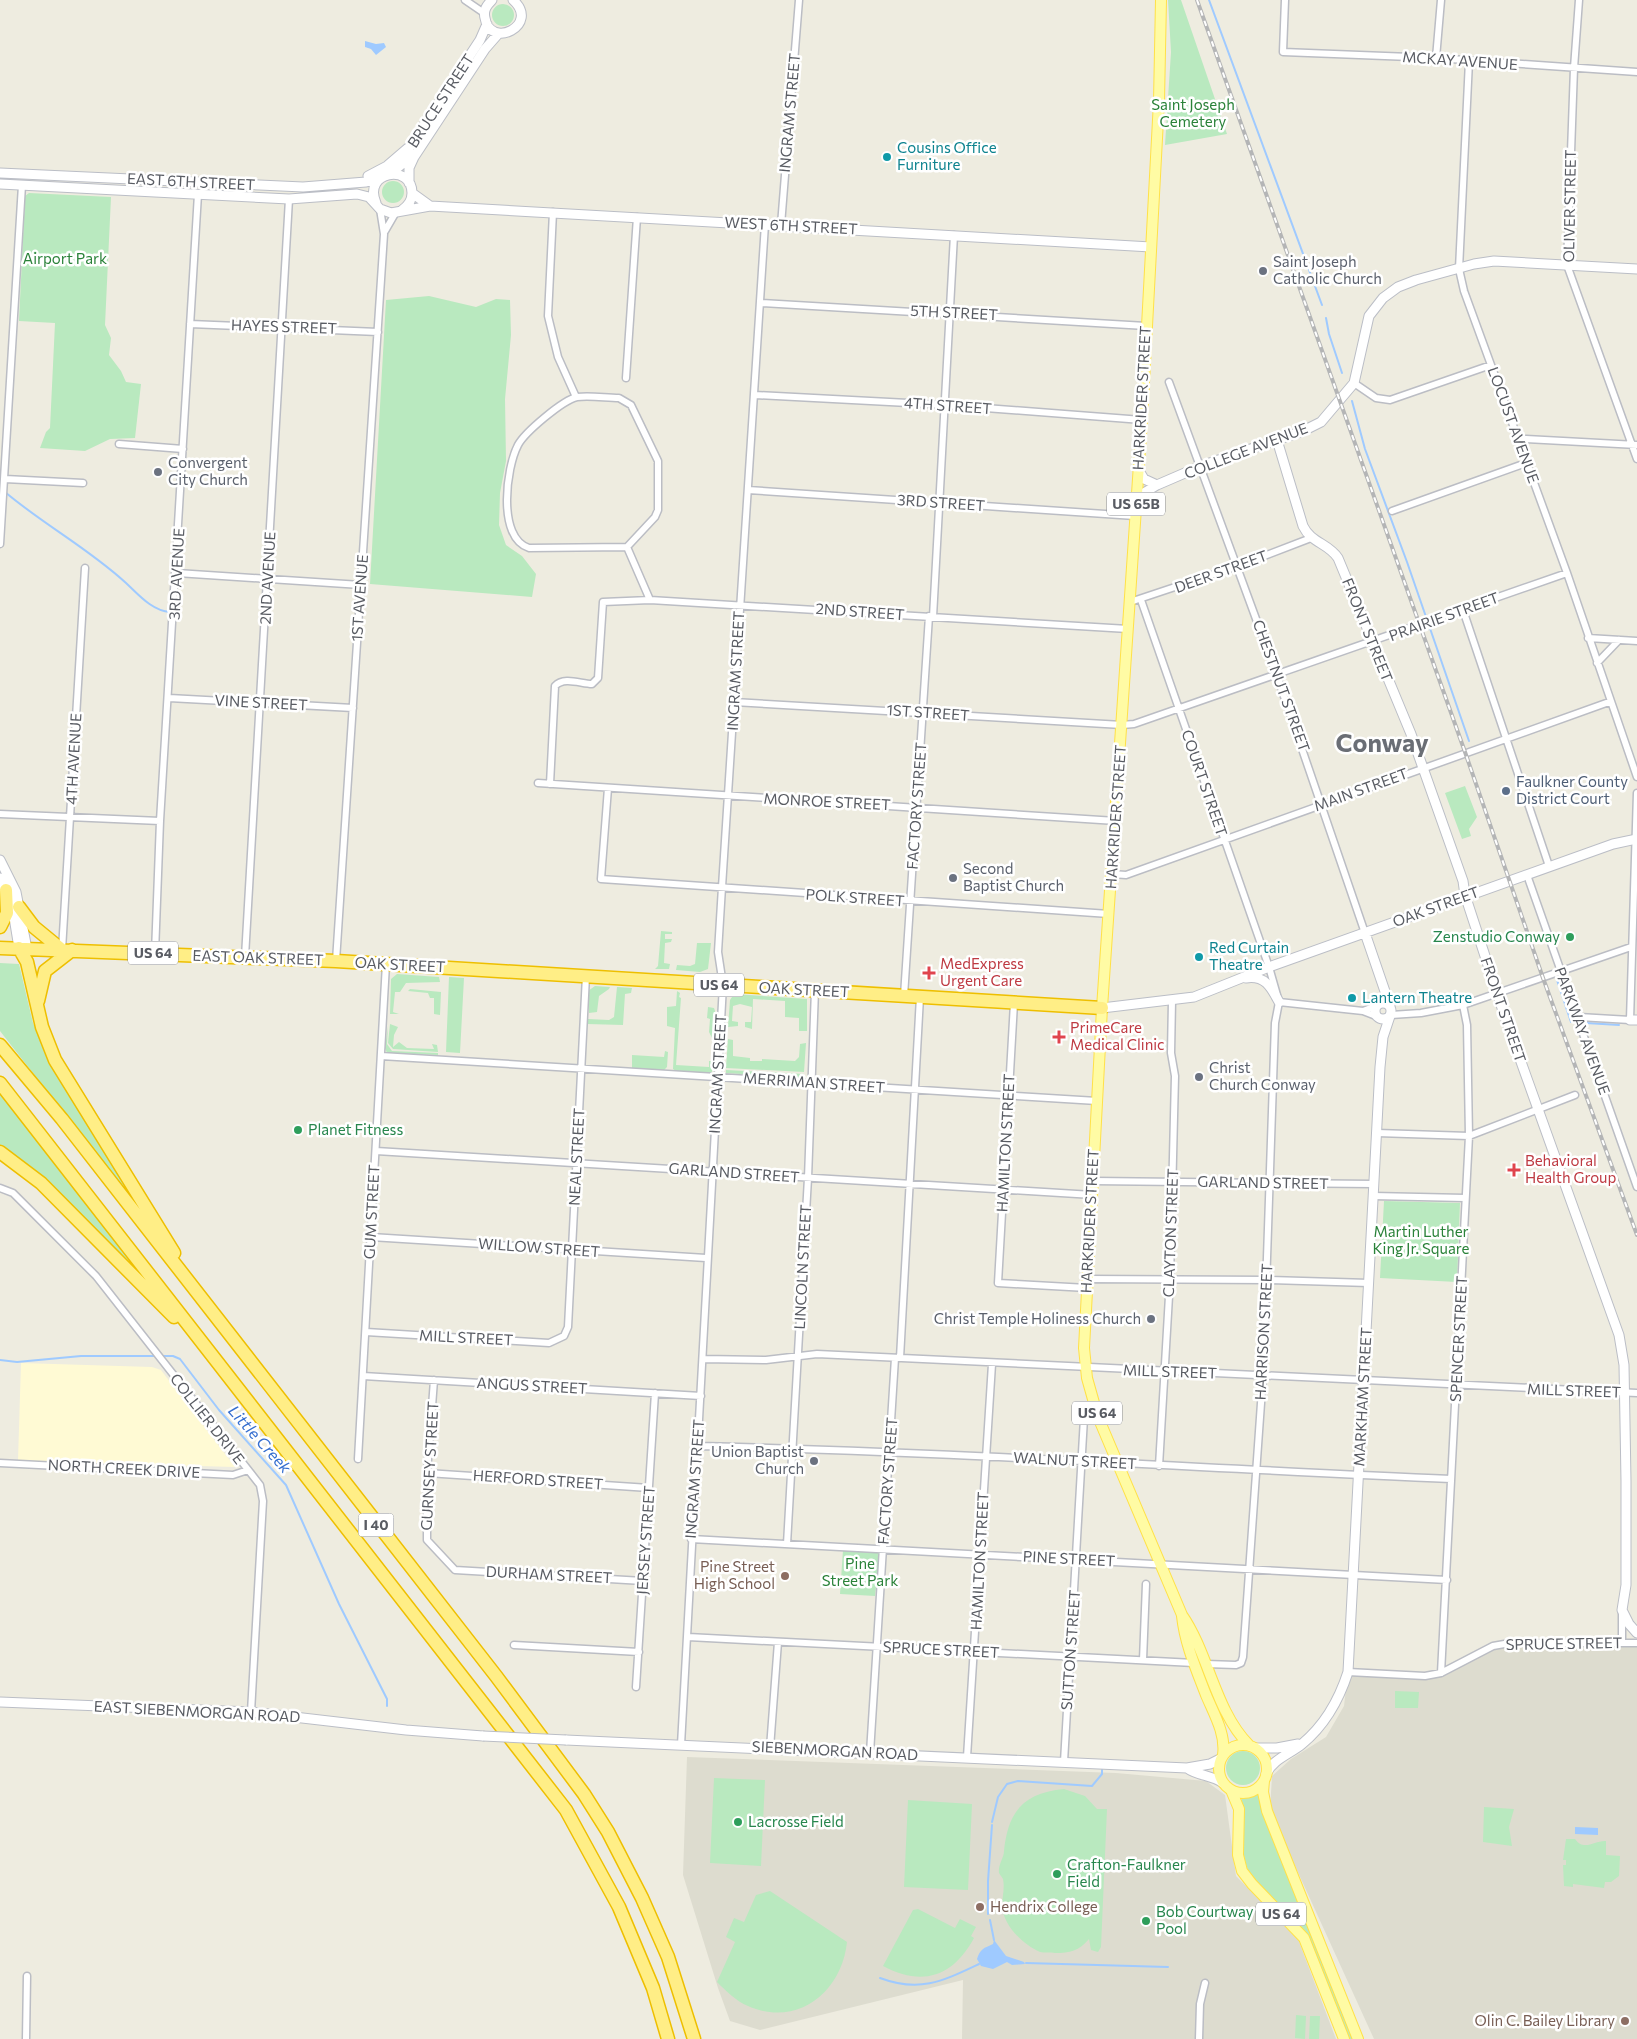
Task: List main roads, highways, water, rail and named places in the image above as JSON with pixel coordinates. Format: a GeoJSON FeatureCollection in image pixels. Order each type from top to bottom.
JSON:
{"type":"FeatureCollection","features":[{"type":"Feature","properties":{"kind":"highway"},"geometry":{"type":"LineString","coordinates":[[0,927],[7,913],[6,890]]}},
{"type":"Feature","properties":{"kind":"highway"},"geometry":{"type":"LineString","coordinates":[[19,907],[34,927],[67,950],[45,971],[37,1006]]}},
{"type":"Feature","properties":{"kind":"highway","name":"EAST OAK STREET"},"geometry":{"type":"LineString","coordinates":[[0,948],[336,961]]}},
{"type":"Feature","properties":{"kind":"highway"},"geometry":{"type":"LineString","coordinates":[[23,948],[47,1044],[62,1072],[212,1313]]}},
{"type":"Feature","properties":{"kind":"highway","name":"OAK STREET"},"geometry":{"type":"LineString","coordinates":[[336,961],[1102,1008]]}},
{"type":"Feature","properties":{"kind":"highway","name":"I 40"},"geometry":{"type":"LineString","coordinates":[[0,1045],[62,1119],[496,1676],[584,1794],[608,1832],[642,1898],[668,1957],[694,2039]]}},
{"type":"Feature","properties":{"kind":"highway","name":"I 40"},"geometry":{"type":"LineString","coordinates":[[0,1083],[566,1810],[619,1907],[653,1988],[668,2039]]}},
{"type":"Feature","properties":{"kind":"highway"},"geometry":{"type":"LineString","coordinates":[[0,1152],[48,1190],[214,1358]]}},
{"type":"Feature","properties":{"kind":"main road","name":"HARKRIDER STREET"},"geometry":{"type":"LineString","coordinates":[[1160,0],[1160,92],[1142,420],[1102,1008],[1084,1322],[1086,1368],[1090,1392],[1117,1464],[1182,1616],[1193,1631],[1234,1725],[1252,1747]]}},
{"type":"Feature","properties":{"kind":"main road","name":"HARKRIDER STREET"},"geometry":{"type":"LineString","coordinates":[[1182,1616],[1184,1633],[1194,1664],[1223,1735],[1221,1757]]}},
{"type":"Feature","properties":{"kind":"main road"},"geometry":{"type":"LineString","coordinates":[[1236,1746],[1252,1747],[1265,1759],[1265,1778],[1256,1790],[1248,1793],[1227,1787],[1218,1770],[1221,1757],[1236,1746]]}},
{"type":"Feature","properties":{"kind":"main road","name":"US 64"},"geometry":{"type":"LineString","coordinates":[[1265,1778],[1263,1792],[1267,1811],[1358,2039]]}},
{"type":"Feature","properties":{"kind":"main road","name":"US 64"},"geometry":{"type":"LineString","coordinates":[[1227,1787],[1239,1810],[1238,1854],[1242,1871],[1304,1938],[1344,2039]]}},
{"type":"Feature","properties":{"kind":"water"},"geometry":{"type":"Polygon","coordinates":[[[365,41],[376,44],[384,43],[386,47],[376,55],[371,49],[365,47],[365,41]]]}},
{"type":"Feature","properties":{"kind":"water"},"geometry":{"type":"Polygon","coordinates":[[[1575,1827],[1598,1828],[1598,1835],[1575,1834],[1575,1827]]]}},
{"type":"Feature","properties":{"kind":"water"},"geometry":{"type":"Polygon","coordinates":[[[994,1940],[1006,1956],[1025,1964],[1012,1965],[1007,1962],[993,1969],[981,1966],[977,1959],[981,1951],[993,1944],[994,1940]]]}},
{"type":"Feature","properties":{"kind":"waterway"},"geometry":{"type":"LineString","coordinates":[[1209,0],[1322,305]]}},
{"type":"Feature","properties":{"kind":"waterway"},"geometry":{"type":"LineString","coordinates":[[1326,318],[1329,334],[1342,373]]}},
{"type":"Feature","properties":{"kind":"waterway"},"geometry":{"type":"LineString","coordinates":[[1352,401],[1365,449],[1407,562],[1469,741]]}},
{"type":"Feature","properties":{"kind":"waterway"},"geometry":{"type":"LineString","coordinates":[[5,492],[97,559],[151,605],[157,609],[170,612]]}},
{"type":"Feature","properties":{"kind":"waterway"},"geometry":{"type":"LineString","coordinates":[[1557,980],[1571,1022],[1575,1022]]}},
{"type":"Feature","properties":{"kind":"waterway"},"geometry":{"type":"LineString","coordinates":[[1586,1023],[1619,1025]]}},
{"type":"Feature","properties":{"kind":"waterway","name":"Little Creek"},"geometry":{"type":"LineString","coordinates":[[0,1360],[17,1362],[81,1356],[156,1356]]}},
{"type":"Feature","properties":{"kind":"waterway","name":"Little Creek"},"geometry":{"type":"LineString","coordinates":[[161,1356],[173,1356],[180,1359],[219,1410],[286,1485],[339,1604],[387,1699],[387,1706]]}},
{"type":"Feature","properties":{"kind":"waterway"},"geometry":{"type":"LineString","coordinates":[[992,1822],[998,1797],[1007,1784],[1018,1781],[1092,1786],[1102,1774],[1102,1770]]}},
{"type":"Feature","properties":{"kind":"waterway"},"geometry":{"type":"LineString","coordinates":[[988,1914],[992,1825]]}},
{"type":"Feature","properties":{"kind":"waterway"},"geometry":{"type":"LineString","coordinates":[[990,1920],[994,1940]]}},
{"type":"Feature","properties":{"kind":"waterway"},"geometry":{"type":"LineString","coordinates":[[1026,1963],[1168,1967]]}},
{"type":"Feature","properties":{"kind":"waterway"},"geometry":{"type":"LineString","coordinates":[[880,1978],[907,1985],[919,1985],[942,1980],[979,1964]]}},
{"type":"Feature","properties":{"kind":"railway"},"geometry":{"type":"LineString","coordinates":[[1197,0],[1465,752],[1543,978],[1637,1235]]}},
{"type":"Feature","properties":{"kind":"place","name":"Cousins Office Furniture"},"geometry":{"type":"Point","coordinates":[887,157]}},
{"type":"Feature","properties":{"kind":"place","name":"Saint Joseph Catholic Church"},"geometry":{"type":"Point","coordinates":[1263,271]}},
{"type":"Feature","properties":{"kind":"place","name":"Convergent City Church"},"geometry":{"type":"Point","coordinates":[158,472]}},
{"type":"Feature","properties":{"kind":"place","name":"Faulkner County District Court"},"geometry":{"type":"Point","coordinates":[1506,791]}},
{"type":"Feature","properties":{"kind":"place","name":"Second Baptist Church"},"geometry":{"type":"Point","coordinates":[953,878]}},
{"type":"Feature","properties":{"kind":"place","name":"Zenstudio Conway"},"geometry":{"type":"Point","coordinates":[1570,937]}},
{"type":"Feature","properties":{"kind":"place","name":"Red Curtain Theatre"},"geometry":{"type":"Point","coordinates":[1199,957]}},
{"type":"Feature","properties":{"kind":"place","name":"MedExpress Urgent Care"},"geometry":{"type":"Point","coordinates":[929,973]}},
{"type":"Feature","properties":{"kind":"place","name":"Lantern Theatre"},"geometry":{"type":"Point","coordinates":[1352,998]}},
{"type":"Feature","properties":{"kind":"place","name":"PrimeCare Medical Clinic"},"geometry":{"type":"Point","coordinates":[1059,1037]}},
{"type":"Feature","properties":{"kind":"place","name":"Christ Church Conway"},"geometry":{"type":"Point","coordinates":[1199,1077]}},
{"type":"Feature","properties":{"kind":"place","name":"Planet Fitness"},"geometry":{"type":"Point","coordinates":[298,1130]}},
{"type":"Feature","properties":{"kind":"place","name":"Behavioral Health Group"},"geometry":{"type":"Point","coordinates":[1514,1170]}},
{"type":"Feature","properties":{"kind":"place","name":"Christ Temple Holiness Church"},"geometry":{"type":"Point","coordinates":[1151,1319]}},
{"type":"Feature","properties":{"kind":"place","name":"Union Baptist Church"},"geometry":{"type":"Point","coordinates":[814,1461]}},
{"type":"Feature","properties":{"kind":"place","name":"Pine Street High School"},"geometry":{"type":"Point","coordinates":[785,1576]}},
{"type":"Feature","properties":{"kind":"place","name":"Lacrosse Field"},"geometry":{"type":"Point","coordinates":[738,1822]}},
{"type":"Feature","properties":{"kind":"place","name":"Crafton-Faulkner Field"},"geometry":{"type":"Point","coordinates":[1057,1874]}},
{"type":"Feature","properties":{"kind":"place","name":"Hendrix College"},"geometry":{"type":"Point","coordinates":[980,1907]}},
{"type":"Feature","properties":{"kind":"place","name":"Bob Courtway Pool"},"geometry":{"type":"Point","coordinates":[1146,1921]}},
{"type":"Feature","properties":{"kind":"place","name":"Olin C. Bailey Library"},"geometry":{"type":"Point","coordinates":[1625,2021]}},
{"type":"Feature","properties":{"kind":"district","name":"Conway"},"geometry":{"type":"Point","coordinates":[1382,743]}},
{"type":"Feature","properties":{"kind":"park label","name":"Saint Joseph Cemetery"},"geometry":{"type":"Point","coordinates":[1193,114]}},
{"type":"Feature","properties":{"kind":"park label","name":"Airport Park"},"geometry":{"type":"Point","coordinates":[65,259]}},
{"type":"Feature","properties":{"kind":"park label","name":"Martin Luther King Jr. Square"},"geometry":{"type":"Point","coordinates":[1421,1240]}},
{"type":"Feature","properties":{"kind":"park label","name":"Pine Street Park"},"geometry":{"type":"Point","coordinates":[860,1572]}}]}
